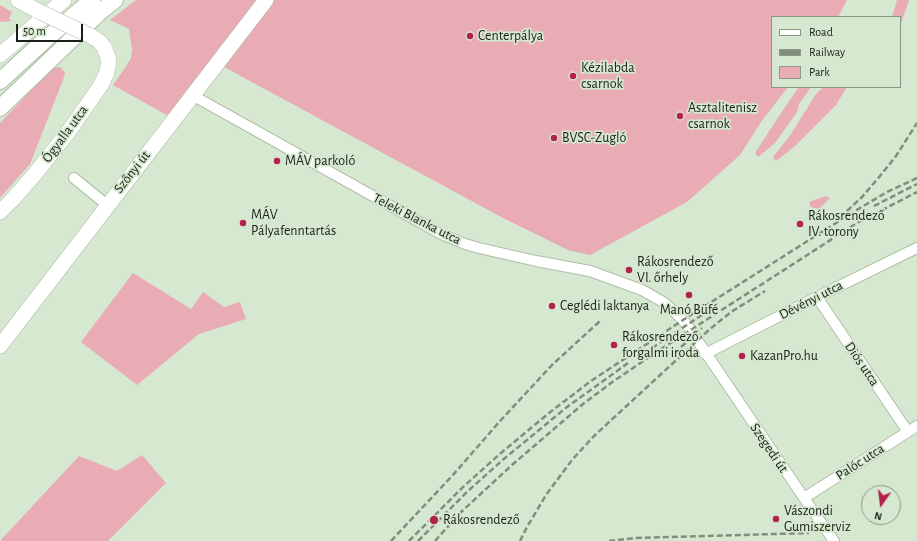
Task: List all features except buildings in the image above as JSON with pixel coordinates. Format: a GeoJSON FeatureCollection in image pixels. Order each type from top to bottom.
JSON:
{"type":"FeatureCollection","features":[{"type":"Feature","properties":{"kind":"main road"},"geometry":{"type":"LineString","coordinates":[[0,81],[92,0]]}},
{"type":"Feature","properties":{"kind":"main road"},"geometry":{"type":"LineString","coordinates":[[0,108],[115,0]]}},
{"type":"Feature","properties":{"kind":"street"},"geometry":{"type":"LineString","coordinates":[[18,0],[37,7]]}},
{"type":"Feature","properties":{"kind":"street"},"geometry":{"type":"LineString","coordinates":[[0,55],[64,0]]}},
{"type":"Feature","properties":{"kind":"street","name":"Szőnyi út"},"geometry":{"type":"LineString","coordinates":[[0,346],[266,0]]}},
{"type":"Feature","properties":{"kind":"street","name":"Ógyalla utca"},"geometry":{"type":"LineString","coordinates":[[0,211],[34,175],[69,131],[101,84],[107,72],[108,60],[104,47],[99,41],[37,7]]}},
{"type":"Feature","properties":{"kind":"street","name":"Teleki Blanka utca"},"geometry":{"type":"LineString","coordinates":[[192,95],[441,234],[479,248],[590,271],[649,293],[670,306],[678,314],[687,325],[705,354]]}},
{"type":"Feature","properties":{"kind":"street"},"geometry":{"type":"LineString","coordinates":[[74,178],[107,205]]}},
{"type":"Feature","properties":{"kind":"street","name":"Dévényi utca"},"geometry":{"type":"LineString","coordinates":[[705,354],[816,297],[917,248]]}},
{"type":"Feature","properties":{"kind":"street","name":"Diós utca"},"geometry":{"type":"LineString","coordinates":[[816,297],[908,432]]}},
{"type":"Feature","properties":{"kind":"street","name":"Szegedi út"},"geometry":{"type":"LineString","coordinates":[[705,354],[834,541]]}},
{"type":"Feature","properties":{"kind":"street","name":"Palóc utca"},"geometry":{"type":"LineString","coordinates":[[804,498],[917,426]]}},
{"type":"Feature","properties":{"kind":"green space","name":"BVSC-Zugló"},"geometry":{"type":"Polygon","coordinates":[[[136,0],[847,0],[839,16],[771,16],[771,88],[787,88],[761,122],[740,155],[687,202],[590,255],[568,250],[503,218],[216,64],[170,117],[113,85],[131,58],[132,49],[129,29],[110,20],[136,0]]]}},
{"type":"Feature","properties":{"kind":"green space"},"geometry":{"type":"Polygon","coordinates":[[[897,0],[909,0],[901,24],[901,16],[892,16],[897,0]]]}},
{"type":"Feature","properties":{"kind":"green space"},"geometry":{"type":"Polygon","coordinates":[[[0,5],[12,12],[9,19],[12,21],[0,22],[0,5]]]}},
{"type":"Feature","properties":{"kind":"green space"},"geometry":{"type":"Polygon","coordinates":[[[60,67],[65,73],[63,80],[30,164],[0,198],[0,123],[52,68],[60,67]]]}},
{"type":"Feature","properties":{"kind":"green space"},"geometry":{"type":"Polygon","coordinates":[[[798,88],[810,88],[799,104],[797,112],[775,143],[758,157],[755,153],[798,88]]]}},
{"type":"Feature","properties":{"kind":"green space"},"geometry":{"type":"Polygon","coordinates":[[[822,88],[846,88],[836,105],[794,147],[776,161],[773,157],[791,134],[816,94],[822,88]]]}},
{"type":"Feature","properties":{"kind":"green space"},"geometry":{"type":"Polygon","coordinates":[[[826,196],[830,198],[819,209],[811,207],[809,202],[826,196]]]}},
{"type":"Feature","properties":{"kind":"green space"},"geometry":{"type":"Polygon","coordinates":[[[133,273],[191,309],[203,292],[224,307],[240,302],[246,319],[199,334],[137,385],[81,342],[133,273]]]}},
{"type":"Feature","properties":{"kind":"green space"},"geometry":{"type":"Polygon","coordinates":[[[142,455],[166,483],[108,541],[0,541],[79,456],[117,471],[142,455]]]}},
{"type":"Feature","properties":{"kind":"railway"},"geometry":{"type":"LineString","coordinates":[[847,211],[862,197],[896,156],[917,123]]}},
{"type":"Feature","properties":{"kind":"railway"},"geometry":{"type":"LineString","coordinates":[[409,541],[463,487],[501,453],[549,413],[591,381],[683,320],[855,211],[887,192],[917,178]]}},
{"type":"Feature","properties":{"kind":"railway"},"geometry":{"type":"LineString","coordinates":[[874,206],[917,184]]}},
{"type":"Feature","properties":{"kind":"railway"},"geometry":{"type":"LineString","coordinates":[[435,541],[460,513],[512,465],[583,404],[611,383],[661,349],[857,223],[917,192]]}},
{"type":"Feature","properties":{"kind":"railway"},"geometry":{"type":"LineString","coordinates":[[520,541],[546,495],[572,460],[594,436],[710,329],[731,312],[765,291]]}},
{"type":"Feature","properties":{"kind":"railway"},"geometry":{"type":"LineString","coordinates":[[652,348],[717,305]]}},
{"type":"Feature","properties":{"kind":"railway"},"geometry":{"type":"LineString","coordinates":[[391,541],[552,365],[600,321]]}},
{"type":"Feature","properties":{"kind":"railway"},"geometry":{"type":"LineString","coordinates":[[681,347],[702,328]]}},
{"type":"Feature","properties":{"kind":"railway"},"geometry":{"type":"LineString","coordinates":[[418,541],[468,491],[505,458],[567,407],[628,363]]}},
{"type":"Feature","properties":{"kind":"railway"},"geometry":{"type":"LineString","coordinates":[[609,541],[636,538],[809,533]]}},
{"type":"Feature","properties":{"kind":"place","name":"Centerpálya"},"geometry":{"type":"Point","coordinates":[470,36]}},
{"type":"Feature","properties":{"kind":"place","name":"Kézilabda csarnok"},"geometry":{"type":"Point","coordinates":[573,76]}},
{"type":"Feature","properties":{"kind":"place","name":"Asztalitenisz csarnok"},"geometry":{"type":"Point","coordinates":[680,116]}},
{"type":"Feature","properties":{"kind":"place","name":"BVSC-Zugló"},"geometry":{"type":"Point","coordinates":[554,138]}},
{"type":"Feature","properties":{"kind":"place","name":"MÁV parkoló"},"geometry":{"type":"Point","coordinates":[277,161]}},
{"type":"Feature","properties":{"kind":"place","name":"MÁV Pályafenntartás"},"geometry":{"type":"Point","coordinates":[243,223]}},
{"type":"Feature","properties":{"kind":"place","name":"Rákosrendező IV. torony"},"geometry":{"type":"Point","coordinates":[800,224]}},
{"type":"Feature","properties":{"kind":"place","name":"Rákosrendező VI. őrhely"},"geometry":{"type":"Point","coordinates":[629,270]}},
{"type":"Feature","properties":{"kind":"place","name":"Manó Büfé"},"geometry":{"type":"Point","coordinates":[689,295]}},
{"type":"Feature","properties":{"kind":"place","name":"Ceglédi laktanya"},"geometry":{"type":"Point","coordinates":[552,306]}},
{"type":"Feature","properties":{"kind":"place","name":"Rákosrendező forgalmi iroda"},"geometry":{"type":"Point","coordinates":[614,345]}},
{"type":"Feature","properties":{"kind":"place","name":"KazanPro.hu"},"geometry":{"type":"Point","coordinates":[742,356]}},
{"type":"Feature","properties":{"kind":"place","name":"Vászondi Gumiszerviz"},"geometry":{"type":"Point","coordinates":[776,519]}},
{"type":"Feature","properties":{"kind":"place","name":"Rákosrendező"},"geometry":{"type":"Point","coordinates":[434,520]}}]}
